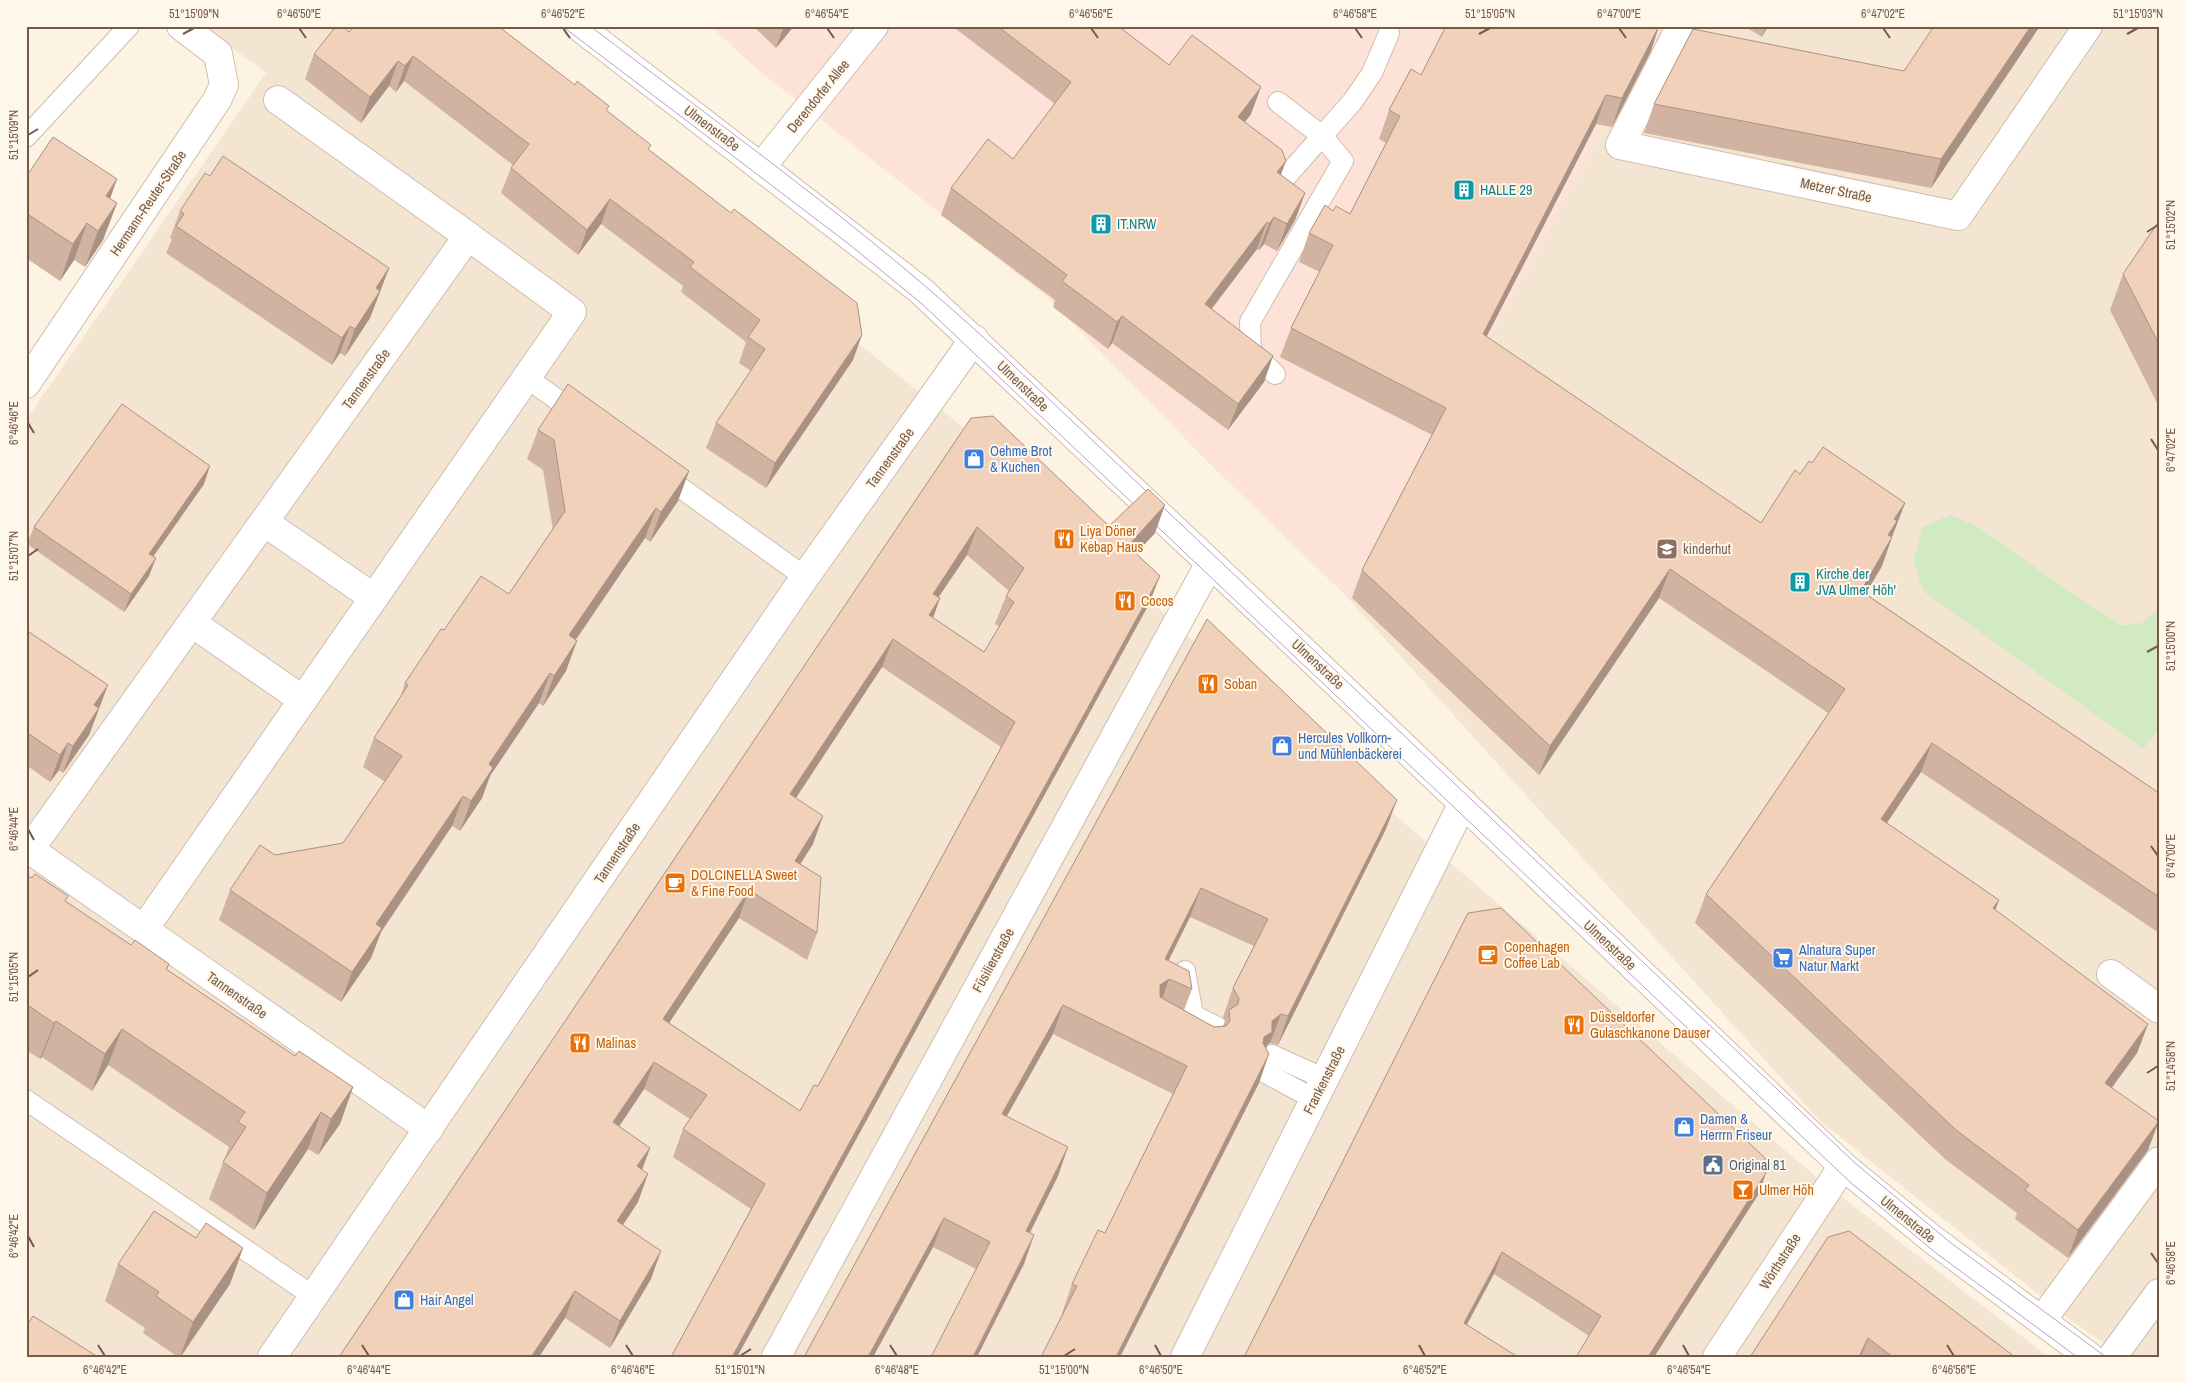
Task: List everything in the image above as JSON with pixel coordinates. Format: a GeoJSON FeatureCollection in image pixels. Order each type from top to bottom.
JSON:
{"type":"FeatureCollection","features":[{"type":"Feature","properties":{"kind":"street","name":"Hermann-Reuter-Straße"},"geometry":{"type":"LineString","coordinates":[[26,384],[217,100],[224,85],[218,54],[181,26]]}},
{"type":"Feature","properties":{"kind":"street","name":"Ulmenstraße"},"geometry":{"type":"LineString","coordinates":[[578,26],[762,166],[920,290],[1463,803],[1843,1166],[1932,1239],[2090,1357]]}},
{"type":"Feature","properties":{"kind":"street","name":"Derendorfer Allee"},"geometry":{"type":"LineString","coordinates":[[762,166],[874,26]]}},
{"type":"Feature","properties":{"kind":"street","name":"Metzer Straße"},"geometry":{"type":"LineString","coordinates":[[1681,26],[1620,145],[1958,216],[2088,26]]}},
{"type":"Feature","properties":{"kind":"street"},"geometry":{"type":"LineString","coordinates":[[144,929],[572,312],[278,100]]}},
{"type":"Feature","properties":{"kind":"street","name":"Tannenstraße"},"geometry":{"type":"LineString","coordinates":[[428,1129],[28,848],[192,623],[468,236]]}},
{"type":"Feature","properties":{"kind":"street","name":"Tannenstraße"},"geometry":{"type":"LineString","coordinates":[[272,1357],[805,576],[974,339]]}},
{"type":"Feature","properties":{"kind":"street"},"geometry":{"type":"LineString","coordinates":[[264,522],[374,598]]}},
{"type":"Feature","properties":{"kind":"street","name":"Füsilierstraße"},"geometry":{"type":"LineString","coordinates":[[776,1357],[1210,563]]}},
{"type":"Feature","properties":{"kind":"street"},"geometry":{"type":"LineString","coordinates":[[192,623],[303,700]]}},
{"type":"Feature","properties":{"kind":"street","name":"Frankenstraße"},"geometry":{"type":"LineString","coordinates":[[1185,1357],[1463,803]]}},
{"type":"Feature","properties":{"kind":"street"},"geometry":{"type":"LineString","coordinates":[[2110,974],[2159,1009]]}},
{"type":"Feature","properties":{"kind":"street"},"geometry":{"type":"LineString","coordinates":[[2042,1320],[2159,1161]]}},
{"type":"Feature","properties":{"kind":"street","name":"Wörthstraße"},"geometry":{"type":"LineString","coordinates":[[1717,1357],[1843,1166]]}},
{"type":"Feature","properties":{"kind":"street"},"geometry":{"type":"LineString","coordinates":[[2112,1357],[2159,1293]]}},
{"type":"Feature","properties":{"kind":"lane"},"geometry":{"type":"LineString","coordinates":[[26,137],[129,26]]}},
{"type":"Feature","properties":{"kind":"lane"},"geometry":{"type":"LineString","coordinates":[[1284,179],[1353,101],[1372,73],[1388,28]]}},
{"type":"Feature","properties":{"kind":"lane"},"geometry":{"type":"LineString","coordinates":[[1275,374],[1250,352],[1250,322],[1343,161],[1322,136],[1278,102]]}},
{"type":"Feature","properties":{"kind":"lane"},"geometry":{"type":"LineString","coordinates":[[527,378],[592,425]]}},
{"type":"Feature","properties":{"kind":"lane"},"geometry":{"type":"LineString","coordinates":[[647,464],[805,576]]}},
{"type":"Feature","properties":{"kind":"lane"},"geometry":{"type":"LineString","coordinates":[[1185,971],[1193,1015],[1218,1027]]}},
{"type":"Feature","properties":{"kind":"lane"},"geometry":{"type":"LineString","coordinates":[[1268,1064],[1319,1089]]}},
{"type":"Feature","properties":{"kind":"lane"},"geometry":{"type":"LineString","coordinates":[[26,1100],[313,1296]]}},
{"type":"Feature","properties":{"kind":"shaded area"},"geometry":{"type":"Polygon","coordinates":[[[203,26],[449,26],[716,229],[969,432],[1203,650],[1821,1181],[2049,1357],[26,1357],[26,420],[266,73],[203,26]]]}},
{"type":"Feature","properties":{"kind":"shaded area"},"geometry":{"type":"Polygon","coordinates":[[[710,26],[1655,26],[1580,173],[1347,597],[1209,463],[1049,299],[757,69],[710,26]]]}},
{"type":"Feature","properties":{"kind":"shaded area"},"geometry":{"type":"Polygon","coordinates":[[[1647,26],[2159,26],[2159,1357],[2125,1357],[2077,1325],[1820,1121],[1347,597],[1647,26]]]}},
{"type":"Feature","properties":{"kind":"green space"},"geometry":{"type":"Polygon","coordinates":[[[1950,515],[1975,525],[2082,600],[2123,626],[2142,623],[2159,607],[2159,729],[2143,749],[1923,591],[1913,560],[1923,527],[1950,515]]]}},
{"type":"Feature","properties":{"kind":"building"},"geometry":{"type":"Polygon","coordinates":[[[336,26],[342,26],[349,32],[354,26],[498,26],[575,85],[577,81],[609,106],[606,110],[651,145],[648,149],[731,213],[734,209],[857,303],[862,335],[775,463],[716,423],[765,349],[748,337],[760,320],[690,267],[694,262],[610,199],[587,230],[511,168],[529,144],[413,56],[405,66],[398,61],[370,97],[314,54],[336,26]]]}},
{"type":"Feature","properties":{"kind":"building","name":"IT.NRW"},"geometry":{"type":"Polygon","coordinates":[[[997,26],[1118,26],[1169,65],[1192,35],[1261,87],[1238,117],[1282,150],[1286,161],[1277,172],[1305,193],[1287,224],[1274,217],[1269,224],[1267,222],[1205,304],[1273,356],[1238,404],[1122,316],[1117,322],[1062,281],[1067,275],[951,188],[988,139],[1013,159],[1071,82],[997,26]]]}},
{"type":"Feature","properties":{"kind":"building"},"geometry":{"type":"Polygon","coordinates":[[[1446,26],[1659,26],[1622,98],[1606,95],[1483,334],[1761,523],[1795,470],[1800,474],[1809,461],[1812,463],[1823,447],[1905,503],[1894,519],[1897,521],[1888,535],[1892,537],[1861,591],[2159,793],[2159,897],[1932,743],[1881,819],[1999,900],[1993,908],[2148,1024],[2105,1083],[2159,1121],[2078,1230],[2025,1190],[2029,1185],[1956,1130],[1706,894],[1845,689],[1670,569],[1550,746],[1362,570],[1446,408],[1291,328],[1333,245],[1309,233],[1325,205],[1333,211],[1336,206],[1350,214],[1400,116],[1389,110],[1411,69],[1421,75],[1446,26]]]}},
{"type":"Feature","properties":{"kind":"building"},"geometry":{"type":"Polygon","coordinates":[[[1934,26],[2031,26],[1941,159],[1654,104],[1693,29],[1904,71],[1934,26]]]}},
{"type":"Feature","properties":{"kind":"building"},"geometry":{"type":"Polygon","coordinates":[[[53,137],[117,179],[106,196],[117,203],[98,231],[87,223],[73,244],[26,213],[26,177],[53,137]]]}},
{"type":"Feature","properties":{"kind":"building"},"geometry":{"type":"Polygon","coordinates":[[[223,156],[389,268],[376,288],[380,291],[355,329],[350,326],[342,338],[176,226],[184,214],[180,211],[205,173],[210,176],[223,156]]]}},
{"type":"Feature","properties":{"kind":"building"},"geometry":{"type":"Polygon","coordinates":[[[2159,221],[2159,344],[2123,274],[2159,221]]]}},
{"type":"Feature","properties":{"kind":"building"},"geometry":{"type":"Polygon","coordinates":[[[568,384],[689,471],[661,512],[656,508],[569,635],[577,641],[554,676],[550,673],[489,764],[493,768],[471,801],[463,796],[376,924],[382,928],[352,972],[230,890],[260,845],[275,855],[343,843],[402,756],[374,738],[408,685],[405,683],[441,629],[444,630],[481,576],[509,594],[565,511],[554,440],[538,430],[568,384]]]}},
{"type":"Feature","properties":{"kind":"building"},"geometry":{"type":"Polygon","coordinates":[[[122,404],[210,466],[149,554],[156,558],[131,594],[34,527],[122,404]]]}},
{"type":"Feature","properties":{"kind":"building"},"geometry":{"type":"Polygon","coordinates":[[[993,416],[1109,526],[1148,489],[1165,505],[1128,546],[1160,576],[732,1357],[671,1357],[765,1184],[683,1129],[707,1095],[654,1062],[613,1122],[650,1148],[637,1166],[648,1174],[617,1221],[661,1251],[620,1321],[575,1291],[531,1357],[339,1357],[971,418],[993,416]],[[977,527],[933,594],[940,598],[929,615],[984,652],[1014,602],[1006,596],[1024,568],[977,527]],[[893,639],[790,794],[823,816],[795,861],[821,877],[817,933],[749,890],[663,1019],[800,1111],[814,1085],[818,1086],[1015,722],[893,639]]]}},
{"type":"Feature","properties":{"kind":"building"},"geometry":{"type":"Polygon","coordinates":[[[1207,619],[1397,800],[1288,1016],[1281,1014],[1272,1021],[1272,1032],[1264,1037],[1263,1043],[1269,1054],[1116,1357],[1041,1357],[1077,1286],[1072,1284],[1098,1230],[1105,1233],[1187,1066],[1063,1005],[1002,1114],[1068,1147],[1026,1231],[1034,1235],[973,1357],[931,1357],[990,1242],[944,1218],[868,1357],[804,1357],[1207,619]],[[1201,888],[1165,959],[1189,971],[1192,989],[1169,979],[1160,985],[1160,997],[1214,1027],[1226,1026],[1230,1021],[1229,1010],[1238,1004],[1239,998],[1233,988],[1268,919],[1201,888]]]}},
{"type":"Feature","properties":{"kind":"building"},"geometry":{"type":"Polygon","coordinates":[[[26,630],[108,685],[94,705],[99,708],[73,746],[68,743],[60,755],[26,732],[26,630]]]}},
{"type":"Feature","properties":{"kind":"building"},"geometry":{"type":"Polygon","coordinates":[[[35,874],[68,896],[65,901],[131,945],[135,940],[169,964],[166,969],[295,1056],[299,1051],[353,1087],[331,1119],[321,1112],[267,1193],[223,1162],[246,1127],[238,1122],[245,1112],[122,1029],[105,1054],[56,1021],[54,1023],[26,1004],[26,875],[32,878],[35,874]]]}},
{"type":"Feature","properties":{"kind":"building"},"geometry":{"type":"Polygon","coordinates":[[[1501,908],[1765,1158],[1766,1173],[1648,1357],[1576,1357],[1601,1316],[1502,1252],[1464,1323],[1518,1357],[1244,1357],[1468,913],[1501,908]]]}},
{"type":"Feature","properties":{"kind":"building"},"geometry":{"type":"Polygon","coordinates":[[[154,1211],[196,1238],[206,1223],[243,1248],[193,1322],[156,1296],[159,1292],[118,1264],[154,1211]]]}},
{"type":"Feature","properties":{"kind":"building"},"geometry":{"type":"Polygon","coordinates":[[[1849,1231],[2015,1357],[1893,1357],[1868,1338],[1859,1357],[1750,1357],[1828,1237],[1849,1231]]]}},
{"type":"Feature","properties":{"kind":"building"},"geometry":{"type":"Polygon","coordinates":[[[33,1316],[98,1357],[26,1357],[26,1327],[33,1316]]]}},
{"type":"Feature","properties":{"kind":"tram line"},"geometry":{"type":"LineString","coordinates":[[562,26],[850,245],[921,303],[1850,1182],[1936,1253],[2077,1357]]}},
{"type":"Feature","properties":{"kind":"tram line"},"geometry":{"type":"LineString","coordinates":[[590,26],[846,221],[945,303],[993,346],[1855,1163],[1951,1243],[2106,1357]]}},
{"type":"Feature","properties":{"kind":"place","name":"HALLE 29"},"geometry":{"type":"Point","coordinates":[1464,190]}},
{"type":"Feature","properties":{"kind":"place","name":"IT.NRW"},"geometry":{"type":"Point","coordinates":[1101,224]}},
{"type":"Feature","properties":{"kind":"place","name":"Oehme Brot & Kuchen"},"geometry":{"type":"Point","coordinates":[974,459]}},
{"type":"Feature","properties":{"kind":"place","name":"Liya Döner Kebap Haus"},"geometry":{"type":"Point","coordinates":[1064,539]}},
{"type":"Feature","properties":{"kind":"place","name":"kinderhut"},"geometry":{"type":"Point","coordinates":[1667,549]}},
{"type":"Feature","properties":{"kind":"place","name":"Kirche der JVA Ulmer Höh'"},"geometry":{"type":"Point","coordinates":[1800,582]}},
{"type":"Feature","properties":{"kind":"place","name":"Cocos"},"geometry":{"type":"Point","coordinates":[1125,601]}},
{"type":"Feature","properties":{"kind":"place","name":"Soban"},"geometry":{"type":"Point","coordinates":[1208,684]}},
{"type":"Feature","properties":{"kind":"place","name":"Hercules Vollkorn- und Mühlenbäckerei"},"geometry":{"type":"Point","coordinates":[1282,746]}},
{"type":"Feature","properties":{"kind":"place","name":"DOLCINELLA Sweet & Fine Food"},"geometry":{"type":"Point","coordinates":[675,883]}},
{"type":"Feature","properties":{"kind":"place","name":"Copenhagen Coffee Lab"},"geometry":{"type":"Point","coordinates":[1488,955]}},
{"type":"Feature","properties":{"kind":"place","name":"Alnatura Super Natur Markt"},"geometry":{"type":"Point","coordinates":[1783,958]}},
{"type":"Feature","properties":{"kind":"place","name":"Düsseldorfer Gulaschkanone Dauser"},"geometry":{"type":"Point","coordinates":[1574,1025]}},
{"type":"Feature","properties":{"kind":"place","name":"Malinas"},"geometry":{"type":"Point","coordinates":[580,1043]}},
{"type":"Feature","properties":{"kind":"place","name":"Damen & Herrrn Friseur"},"geometry":{"type":"Point","coordinates":[1684,1127]}},
{"type":"Feature","properties":{"kind":"place","name":"Original 81"},"geometry":{"type":"Point","coordinates":[1713,1165]}},
{"type":"Feature","properties":{"kind":"place","name":"Ulmer Höh"},"geometry":{"type":"Point","coordinates":[1743,1190]}},
{"type":"Feature","properties":{"kind":"place","name":"Hair Angel"},"geometry":{"type":"Point","coordinates":[404,1300]}}]}
